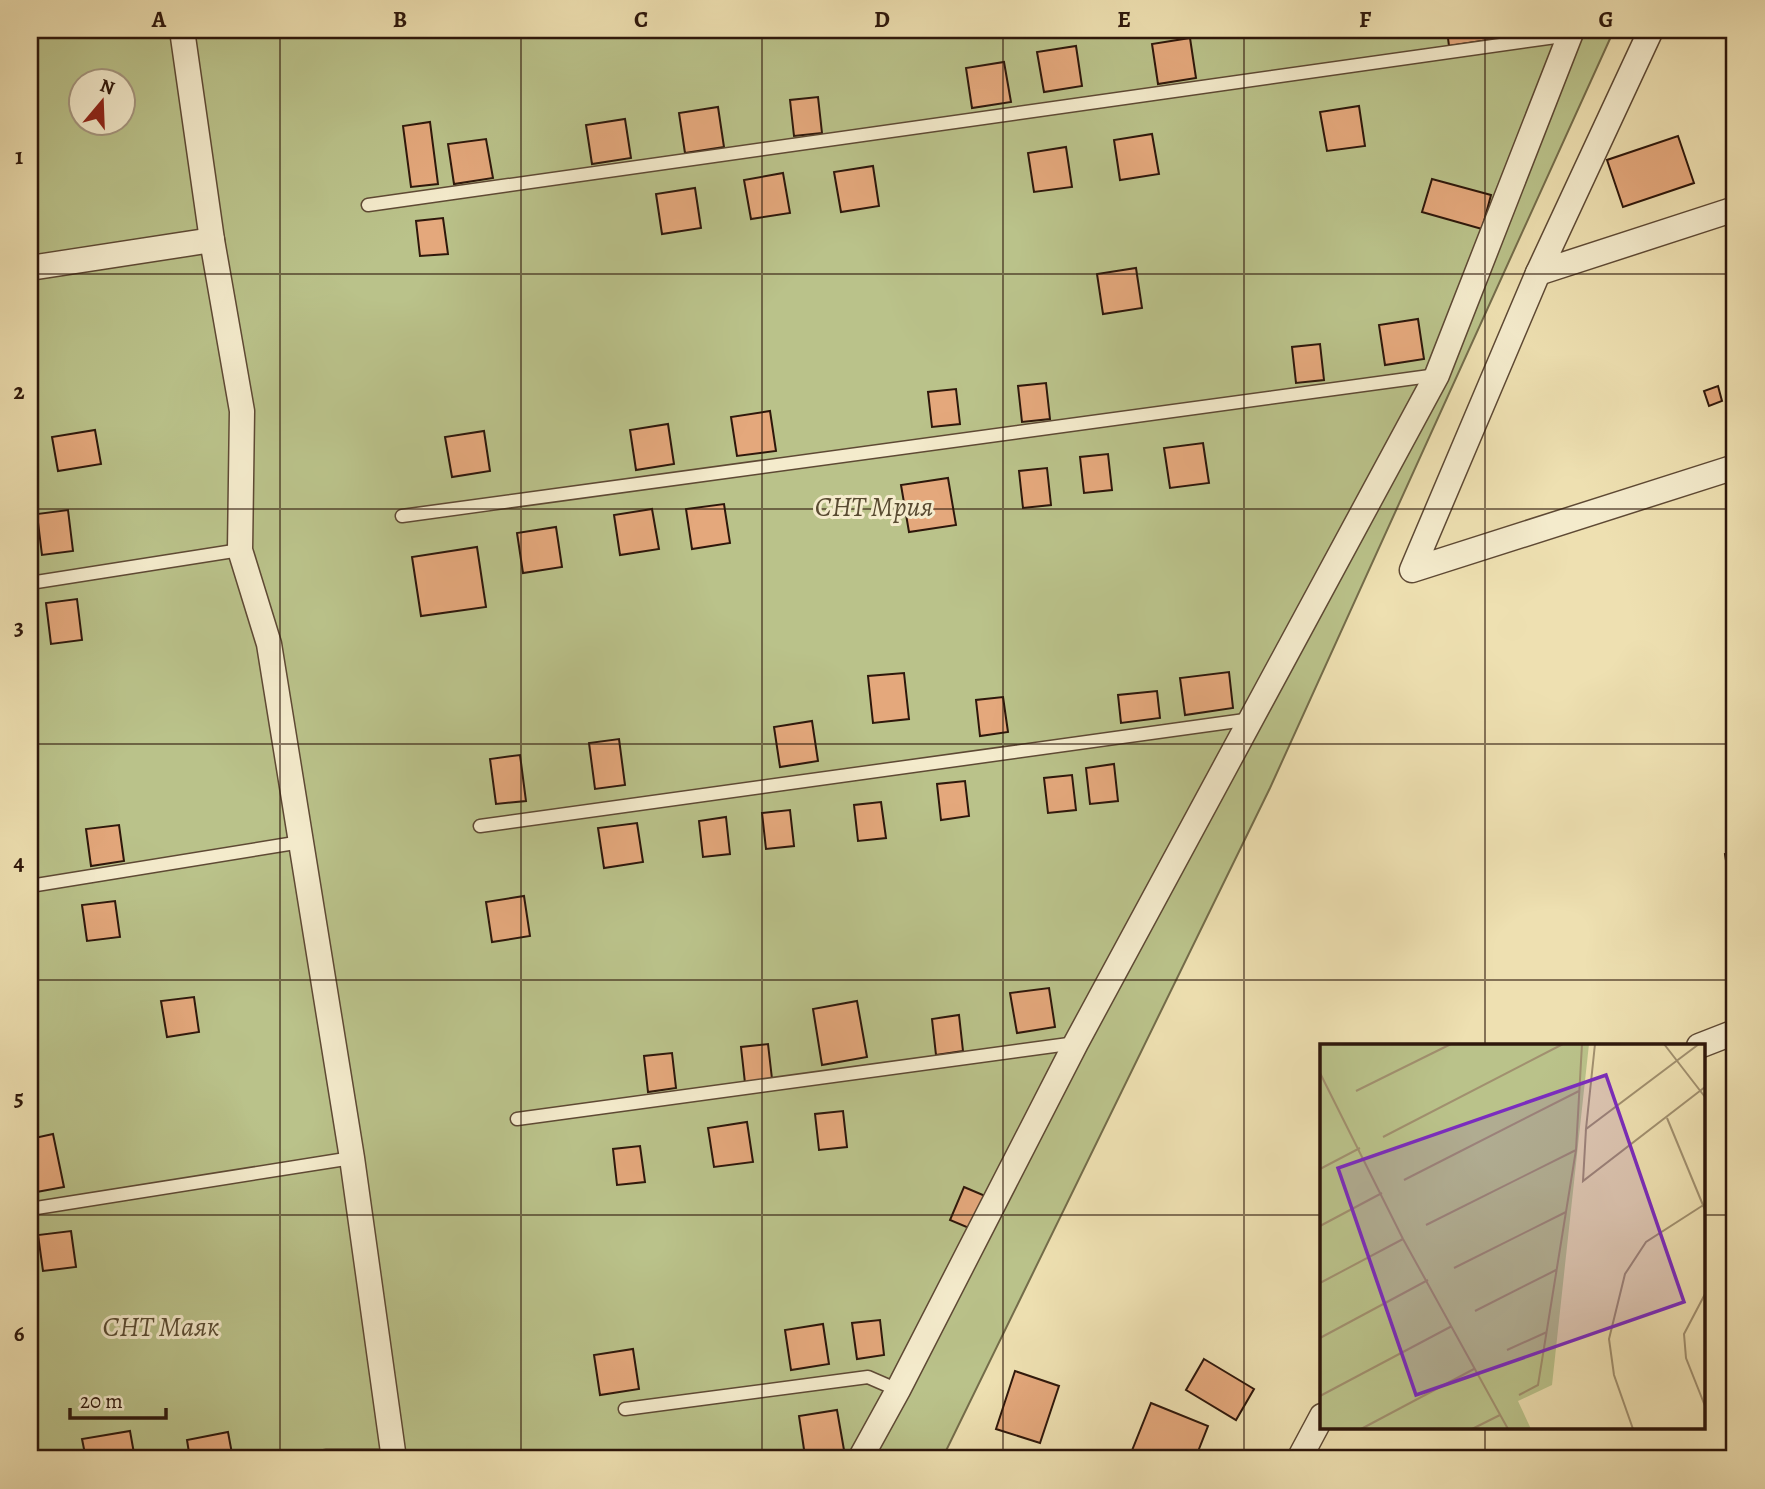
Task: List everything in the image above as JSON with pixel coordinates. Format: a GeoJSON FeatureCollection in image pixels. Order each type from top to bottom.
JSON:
{"type":"FeatureCollection","features":[{"type":"Feature","properties":{"kind":"street"},"geometry":{"type":"LineString","coordinates":[[182,30],[212,240],[242,411],[240,551],[269,644],[352,1158],[394,1458]]}},
{"type":"Feature","properties":{"kind":"street"},"geometry":{"type":"LineString","coordinates":[[1651,30],[1538,273],[1412,570],[1735,467]]}},
{"type":"Feature","properties":{"kind":"street"},"geometry":{"type":"LineString","coordinates":[[860,1459],[1076,1043],[1437,375],[1571,32]]}},
{"type":"Feature","properties":{"kind":"street"},"geometry":{"type":"LineString","coordinates":[[1538,273],[1735,209]]}},
{"type":"Feature","properties":{"kind":"street"},"geometry":{"type":"LineString","coordinates":[[30,268],[212,240]]}},
{"type":"Feature","properties":{"kind":"street"},"geometry":{"type":"LineString","coordinates":[[1704,1044],[1735,1032]]}},
{"type":"Feature","properties":{"kind":"street"},"geometry":{"type":"LineString","coordinates":[[1299,1459],[1320,1420]]}},
{"type":"Feature","properties":{"kind":"lane"},"geometry":{"type":"LineString","coordinates":[[368,205],[1571,32]]}},
{"type":"Feature","properties":{"kind":"lane"},"geometry":{"type":"LineString","coordinates":[[402,516],[1437,375]]}},
{"type":"Feature","properties":{"kind":"lane"},"geometry":{"type":"LineString","coordinates":[[30,583],[240,551]]}},
{"type":"Feature","properties":{"kind":"lane"},"geometry":{"type":"LineString","coordinates":[[480,826],[1252,719]]}},
{"type":"Feature","properties":{"kind":"lane"},"geometry":{"type":"LineString","coordinates":[[30,886],[301,842]]}},
{"type":"Feature","properties":{"kind":"lane"},"geometry":{"type":"LineString","coordinates":[[517,1119],[1076,1043]]}},
{"type":"Feature","properties":{"kind":"lane"},"geometry":{"type":"LineString","coordinates":[[30,1209],[352,1158]]}},
{"type":"Feature","properties":{"kind":"lane"},"geometry":{"type":"LineString","coordinates":[[625,1409],[868,1377],[898,1390]]}},
{"type":"Feature","properties":{"kind":"lane"},"geometry":{"type":"LineString","coordinates":[[307,1459],[327,1456],[394,1458]]}},
{"type":"Feature","properties":{"kind":"green space","name":"СНТ Мрия"},"geometry":{"type":"Polygon","coordinates":[[[30,30],[1614,30],[1270,788],[942,1459],[30,1459],[30,30]]]}},
{"type":"Feature","properties":{"kind":"building"},"geometry":{"type":"Polygon","coordinates":[[[874,30],[914,30],[875,36],[874,30]]]}},
{"type":"Feature","properties":{"kind":"building"},"geometry":{"type":"Polygon","coordinates":[[[1447,30],[1486,30],[1488,40],[1449,46],[1447,30]]]}},
{"type":"Feature","properties":{"kind":"building"},"geometry":{"type":"Polygon","coordinates":[[[1190,38],[1196,78],[1158,84],[1152,44],[1190,38]]]}},
{"type":"Feature","properties":{"kind":"building"},"geometry":{"type":"Polygon","coordinates":[[[1076,46],[1082,86],[1044,92],[1037,52],[1076,46]]]}},
{"type":"Feature","properties":{"kind":"building"},"geometry":{"type":"Polygon","coordinates":[[[1004,62],[1011,102],[972,108],[966,68],[1004,62]]]}},
{"type":"Feature","properties":{"kind":"building"},"geometry":{"type":"Polygon","coordinates":[[[818,97],[822,133],[794,136],[790,100],[818,97]]]}},
{"type":"Feature","properties":{"kind":"building"},"geometry":{"type":"Polygon","coordinates":[[[1359,106],[1365,146],[1327,151],[1320,112],[1359,106]]]}},
{"type":"Feature","properties":{"kind":"building"},"geometry":{"type":"Polygon","coordinates":[[[718,107],[724,147],[685,153],[679,113],[718,107]]]}},
{"type":"Feature","properties":{"kind":"building"},"geometry":{"type":"Polygon","coordinates":[[[625,119],[631,158],[592,164],[586,125],[625,119]]]}},
{"type":"Feature","properties":{"kind":"building"},"geometry":{"type":"Polygon","coordinates":[[[430,122],[438,184],[411,187],[403,126],[430,122]]]}},
{"type":"Feature","properties":{"kind":"building"},"geometry":{"type":"Polygon","coordinates":[[[1152,134],[1159,174],[1120,180],[1114,140],[1152,134]]]}},
{"type":"Feature","properties":{"kind":"building"},"geometry":{"type":"Polygon","coordinates":[[[1678,136],[1694,183],[1623,207],[1607,160],[1678,136]]]}},
{"type":"Feature","properties":{"kind":"building"},"geometry":{"type":"Polygon","coordinates":[[[486,139],[493,178],[454,184],[448,144],[486,139]]]}},
{"type":"Feature","properties":{"kind":"building"},"geometry":{"type":"Polygon","coordinates":[[[1066,147],[1072,187],[1034,192],[1028,153],[1066,147]]]}},
{"type":"Feature","properties":{"kind":"building"},"geometry":{"type":"Polygon","coordinates":[[[873,166],[879,206],[841,212],[834,172],[873,166]]]}},
{"type":"Feature","properties":{"kind":"building"},"geometry":{"type":"Polygon","coordinates":[[[783,173],[790,213],[751,219],[744,180],[783,173]]]}},
{"type":"Feature","properties":{"kind":"building"},"geometry":{"type":"Polygon","coordinates":[[[1432,179],[1491,195],[1482,229],[1422,212],[1432,179]]]}},
{"type":"Feature","properties":{"kind":"building"},"geometry":{"type":"Polygon","coordinates":[[[695,188],[701,228],[662,234],[656,194],[695,188]]]}},
{"type":"Feature","properties":{"kind":"building"},"geometry":{"type":"Polygon","coordinates":[[[443,218],[448,254],[420,256],[416,221],[443,218]]]}},
{"type":"Feature","properties":{"kind":"building"},"geometry":{"type":"Polygon","coordinates":[[[1136,268],[1142,308],[1103,314],[1097,274],[1136,268]]]}},
{"type":"Feature","properties":{"kind":"building"},"geometry":{"type":"Polygon","coordinates":[[[1418,319],[1424,359],[1385,365],[1379,325],[1418,319]]]}},
{"type":"Feature","properties":{"kind":"building"},"geometry":{"type":"Polygon","coordinates":[[[1320,344],[1324,380],[1296,383],[1292,347],[1320,344]]]}},
{"type":"Feature","properties":{"kind":"building"},"geometry":{"type":"Polygon","coordinates":[[[1046,383],[1050,419],[1022,422],[1018,386],[1046,383]]]}},
{"type":"Feature","properties":{"kind":"building"},"geometry":{"type":"Polygon","coordinates":[[[1718,386],[1722,401],[1709,406],[1704,391],[1718,386]]]}},
{"type":"Feature","properties":{"kind":"building"},"geometry":{"type":"Polygon","coordinates":[[[956,389],[960,424],[932,427],[928,392],[956,389]]]}},
{"type":"Feature","properties":{"kind":"building"},"geometry":{"type":"Polygon","coordinates":[[[770,411],[776,451],[737,456],[731,417],[770,411]]]}},
{"type":"Feature","properties":{"kind":"building"},"geometry":{"type":"Polygon","coordinates":[[[668,424],[674,464],[636,470],[630,430],[668,424]]]}},
{"type":"Feature","properties":{"kind":"building"},"geometry":{"type":"Polygon","coordinates":[[[95,430],[101,464],[58,471],[52,437],[95,430]]]}},
{"type":"Feature","properties":{"kind":"building"},"geometry":{"type":"Polygon","coordinates":[[[484,431],[490,471],[452,477],[445,437],[484,431]]]}},
{"type":"Feature","properties":{"kind":"building"},"geometry":{"type":"Polygon","coordinates":[[[1203,443],[1209,483],[1170,488],[1164,448],[1203,443]]]}},
{"type":"Feature","properties":{"kind":"building"},"geometry":{"type":"Polygon","coordinates":[[[1108,454],[1112,490],[1084,493],[1080,457],[1108,454]]]}},
{"type":"Feature","properties":{"kind":"building"},"geometry":{"type":"Polygon","coordinates":[[[1047,468],[1051,505],[1023,508],[1019,471],[1047,468]]]}},
{"type":"Feature","properties":{"kind":"building"},"geometry":{"type":"Polygon","coordinates":[[[948,478],[956,525],[909,532],[901,485],[948,478]]]}},
{"type":"Feature","properties":{"kind":"building"},"geometry":{"type":"Polygon","coordinates":[[[724,504],[730,543],[692,549],[686,509],[724,504]]]}},
{"type":"Feature","properties":{"kind":"building"},"geometry":{"type":"Polygon","coordinates":[[[652,509],[659,549],[620,555],[614,515],[652,509]]]}},
{"type":"Feature","properties":{"kind":"building"},"geometry":{"type":"Polygon","coordinates":[[[68,510],[73,551],[42,555],[37,514],[68,510]]]}},
{"type":"Feature","properties":{"kind":"building"},"geometry":{"type":"Polygon","coordinates":[[[556,527],[562,567],[523,573],[517,533],[556,527]]]}},
{"type":"Feature","properties":{"kind":"building"},"geometry":{"type":"Polygon","coordinates":[[[477,547],[486,607],[421,616],[412,557],[477,547]]]}},
{"type":"Feature","properties":{"kind":"building"},"geometry":{"type":"Polygon","coordinates":[[[77,599],[82,640],[51,644],[46,603],[77,599]]]}},
{"type":"Feature","properties":{"kind":"building"},"geometry":{"type":"Polygon","coordinates":[[[1229,672],[1233,708],[1185,715],[1180,678],[1229,672]]]}},
{"type":"Feature","properties":{"kind":"building"},"geometry":{"type":"Polygon","coordinates":[[[904,673],[909,719],[873,723],[868,676],[904,673]]]}},
{"type":"Feature","properties":{"kind":"building"},"geometry":{"type":"Polygon","coordinates":[[[1157,691],[1160,718],[1121,723],[1118,695],[1157,691]]]}},
{"type":"Feature","properties":{"kind":"building"},"geometry":{"type":"Polygon","coordinates":[[[1003,697],[1008,732],[980,736],[976,700],[1003,697]]]}},
{"type":"Feature","properties":{"kind":"building"},"geometry":{"type":"Polygon","coordinates":[[[812,721],[818,761],[780,767],[774,727],[812,721]]]}},
{"type":"Feature","properties":{"kind":"building"},"geometry":{"type":"Polygon","coordinates":[[[619,739],[625,785],[595,789],[589,743],[619,739]]]}},
{"type":"Feature","properties":{"kind":"building"},"geometry":{"type":"Polygon","coordinates":[[[520,755],[526,801],[496,804],[490,759],[520,755]]]}},
{"type":"Feature","properties":{"kind":"building"},"geometry":{"type":"Polygon","coordinates":[[[1114,764],[1118,801],[1090,804],[1086,768],[1114,764]]]}},
{"type":"Feature","properties":{"kind":"building"},"geometry":{"type":"Polygon","coordinates":[[[1072,775],[1076,810],[1048,813],[1044,778],[1072,775]]]}},
{"type":"Feature","properties":{"kind":"building"},"geometry":{"type":"Polygon","coordinates":[[[965,781],[969,816],[941,820],[937,784],[965,781]]]}},
{"type":"Feature","properties":{"kind":"building"},"geometry":{"type":"Polygon","coordinates":[[[881,802],[886,838],[858,841],[854,805],[881,802]]]}},
{"type":"Feature","properties":{"kind":"building"},"geometry":{"type":"Polygon","coordinates":[[[790,810],[794,846],[766,849],[762,813],[790,810]]]}},
{"type":"Feature","properties":{"kind":"building"},"geometry":{"type":"Polygon","coordinates":[[[726,817],[730,854],[703,857],[699,821],[726,817]]]}},
{"type":"Feature","properties":{"kind":"building"},"geometry":{"type":"Polygon","coordinates":[[[637,823],[643,862],[604,868],[598,828],[637,823]]]}},
{"type":"Feature","properties":{"kind":"building"},"geometry":{"type":"Polygon","coordinates":[[[119,825],[124,861],[91,866],[86,829],[119,825]]]}},
{"type":"Feature","properties":{"kind":"building"},"geometry":{"type":"Polygon","coordinates":[[[1735,852],[1735,913],[1734,913],[1725,854],[1735,852]]]}},
{"type":"Feature","properties":{"kind":"building"},"geometry":{"type":"Polygon","coordinates":[[[524,896],[530,936],[492,942],[486,902],[524,896]]]}},
{"type":"Feature","properties":{"kind":"building"},"geometry":{"type":"Polygon","coordinates":[[[115,901],[120,937],[87,941],[82,905],[115,901]]]}},
{"type":"Feature","properties":{"kind":"building"},"geometry":{"type":"Polygon","coordinates":[[[1049,988],[1055,1027],[1017,1033],[1010,993],[1049,988]]]}},
{"type":"Feature","properties":{"kind":"building"},"geometry":{"type":"Polygon","coordinates":[[[194,997],[199,1032],[167,1037],[161,1001],[194,997]]]}},
{"type":"Feature","properties":{"kind":"building"},"geometry":{"type":"Polygon","coordinates":[[[857,1001],[867,1057],[822,1065],[813,1009],[857,1001]]]}},
{"type":"Feature","properties":{"kind":"building"},"geometry":{"type":"Polygon","coordinates":[[[959,1015],[963,1051],[936,1055],[932,1019],[959,1015]]]}},
{"type":"Feature","properties":{"kind":"building"},"geometry":{"type":"Polygon","coordinates":[[[768,1044],[772,1079],[745,1083],[741,1047],[768,1044]]]}},
{"type":"Feature","properties":{"kind":"building"},"geometry":{"type":"Polygon","coordinates":[[[672,1053],[676,1088],[648,1092],[644,1056],[672,1053]]]}},
{"type":"Feature","properties":{"kind":"building"},"geometry":{"type":"Polygon","coordinates":[[[843,1111],[847,1147],[819,1150],[815,1114],[843,1111]]]}},
{"type":"Feature","properties":{"kind":"building"},"geometry":{"type":"Polygon","coordinates":[[[747,1122],[753,1162],[714,1167],[708,1128],[747,1122]]]}},
{"type":"Feature","properties":{"kind":"building"},"geometry":{"type":"Polygon","coordinates":[[[53,1134],[64,1187],[31,1193],[30,1139],[53,1134]]]}},
{"type":"Feature","properties":{"kind":"building"},"geometry":{"type":"Polygon","coordinates":[[[640,1146],[645,1182],[617,1185],[613,1149],[640,1146]]]}},
{"type":"Feature","properties":{"kind":"building"},"geometry":{"type":"Polygon","coordinates":[[[964,1187],[990,1198],[976,1231],[950,1220],[964,1187]]]}},
{"type":"Feature","properties":{"kind":"building"},"geometry":{"type":"Polygon","coordinates":[[[71,1231],[76,1267],[43,1271],[38,1235],[71,1231]]]}},
{"type":"Feature","properties":{"kind":"building"},"geometry":{"type":"Polygon","coordinates":[[[880,1320],[884,1355],[857,1359],[852,1323],[880,1320]]]}},
{"type":"Feature","properties":{"kind":"building"},"geometry":{"type":"Polygon","coordinates":[[[823,1324],[829,1364],[791,1370],[785,1330],[823,1324]]]}},
{"type":"Feature","properties":{"kind":"building"},"geometry":{"type":"Polygon","coordinates":[[[633,1349],[639,1389],[600,1395],[594,1355],[633,1349]]]}},
{"type":"Feature","properties":{"kind":"building"},"geometry":{"type":"Polygon","coordinates":[[[1204,1359],[1254,1389],[1236,1420],[1186,1390],[1204,1359]]]}},
{"type":"Feature","properties":{"kind":"building"},"geometry":{"type":"Polygon","coordinates":[[[1015,1371],[1059,1386],[1040,1443],[996,1429],[1015,1371]]]}},
{"type":"Feature","properties":{"kind":"building"},"geometry":{"type":"Polygon","coordinates":[[[1151,1403],[1208,1426],[1195,1459],[1129,1458],[1151,1403]]]}},
{"type":"Feature","properties":{"kind":"building"},"geometry":{"type":"Polygon","coordinates":[[[837,1410],[844,1450],[805,1456],[799,1416],[837,1410]]]}},
{"type":"Feature","properties":{"kind":"building"},"geometry":{"type":"Polygon","coordinates":[[[130,1431],[135,1459],[86,1459],[82,1439],[130,1431]]]}},
{"type":"Feature","properties":{"kind":"building"},"geometry":{"type":"Polygon","coordinates":[[[228,1432],[233,1459],[190,1459],[187,1440],[228,1432]]]}},
{"type":"Feature","properties":{"kind":"building"},"geometry":{"type":"Polygon","coordinates":[[[686,1451],[687,1459],[660,1459],[659,1454],[686,1451]]]}},
{"type":"Feature","properties":{"kind":"park label","name":"СНТ Маяк"},"geometry":{"type":"Point","coordinates":[161,1326]}}]}
